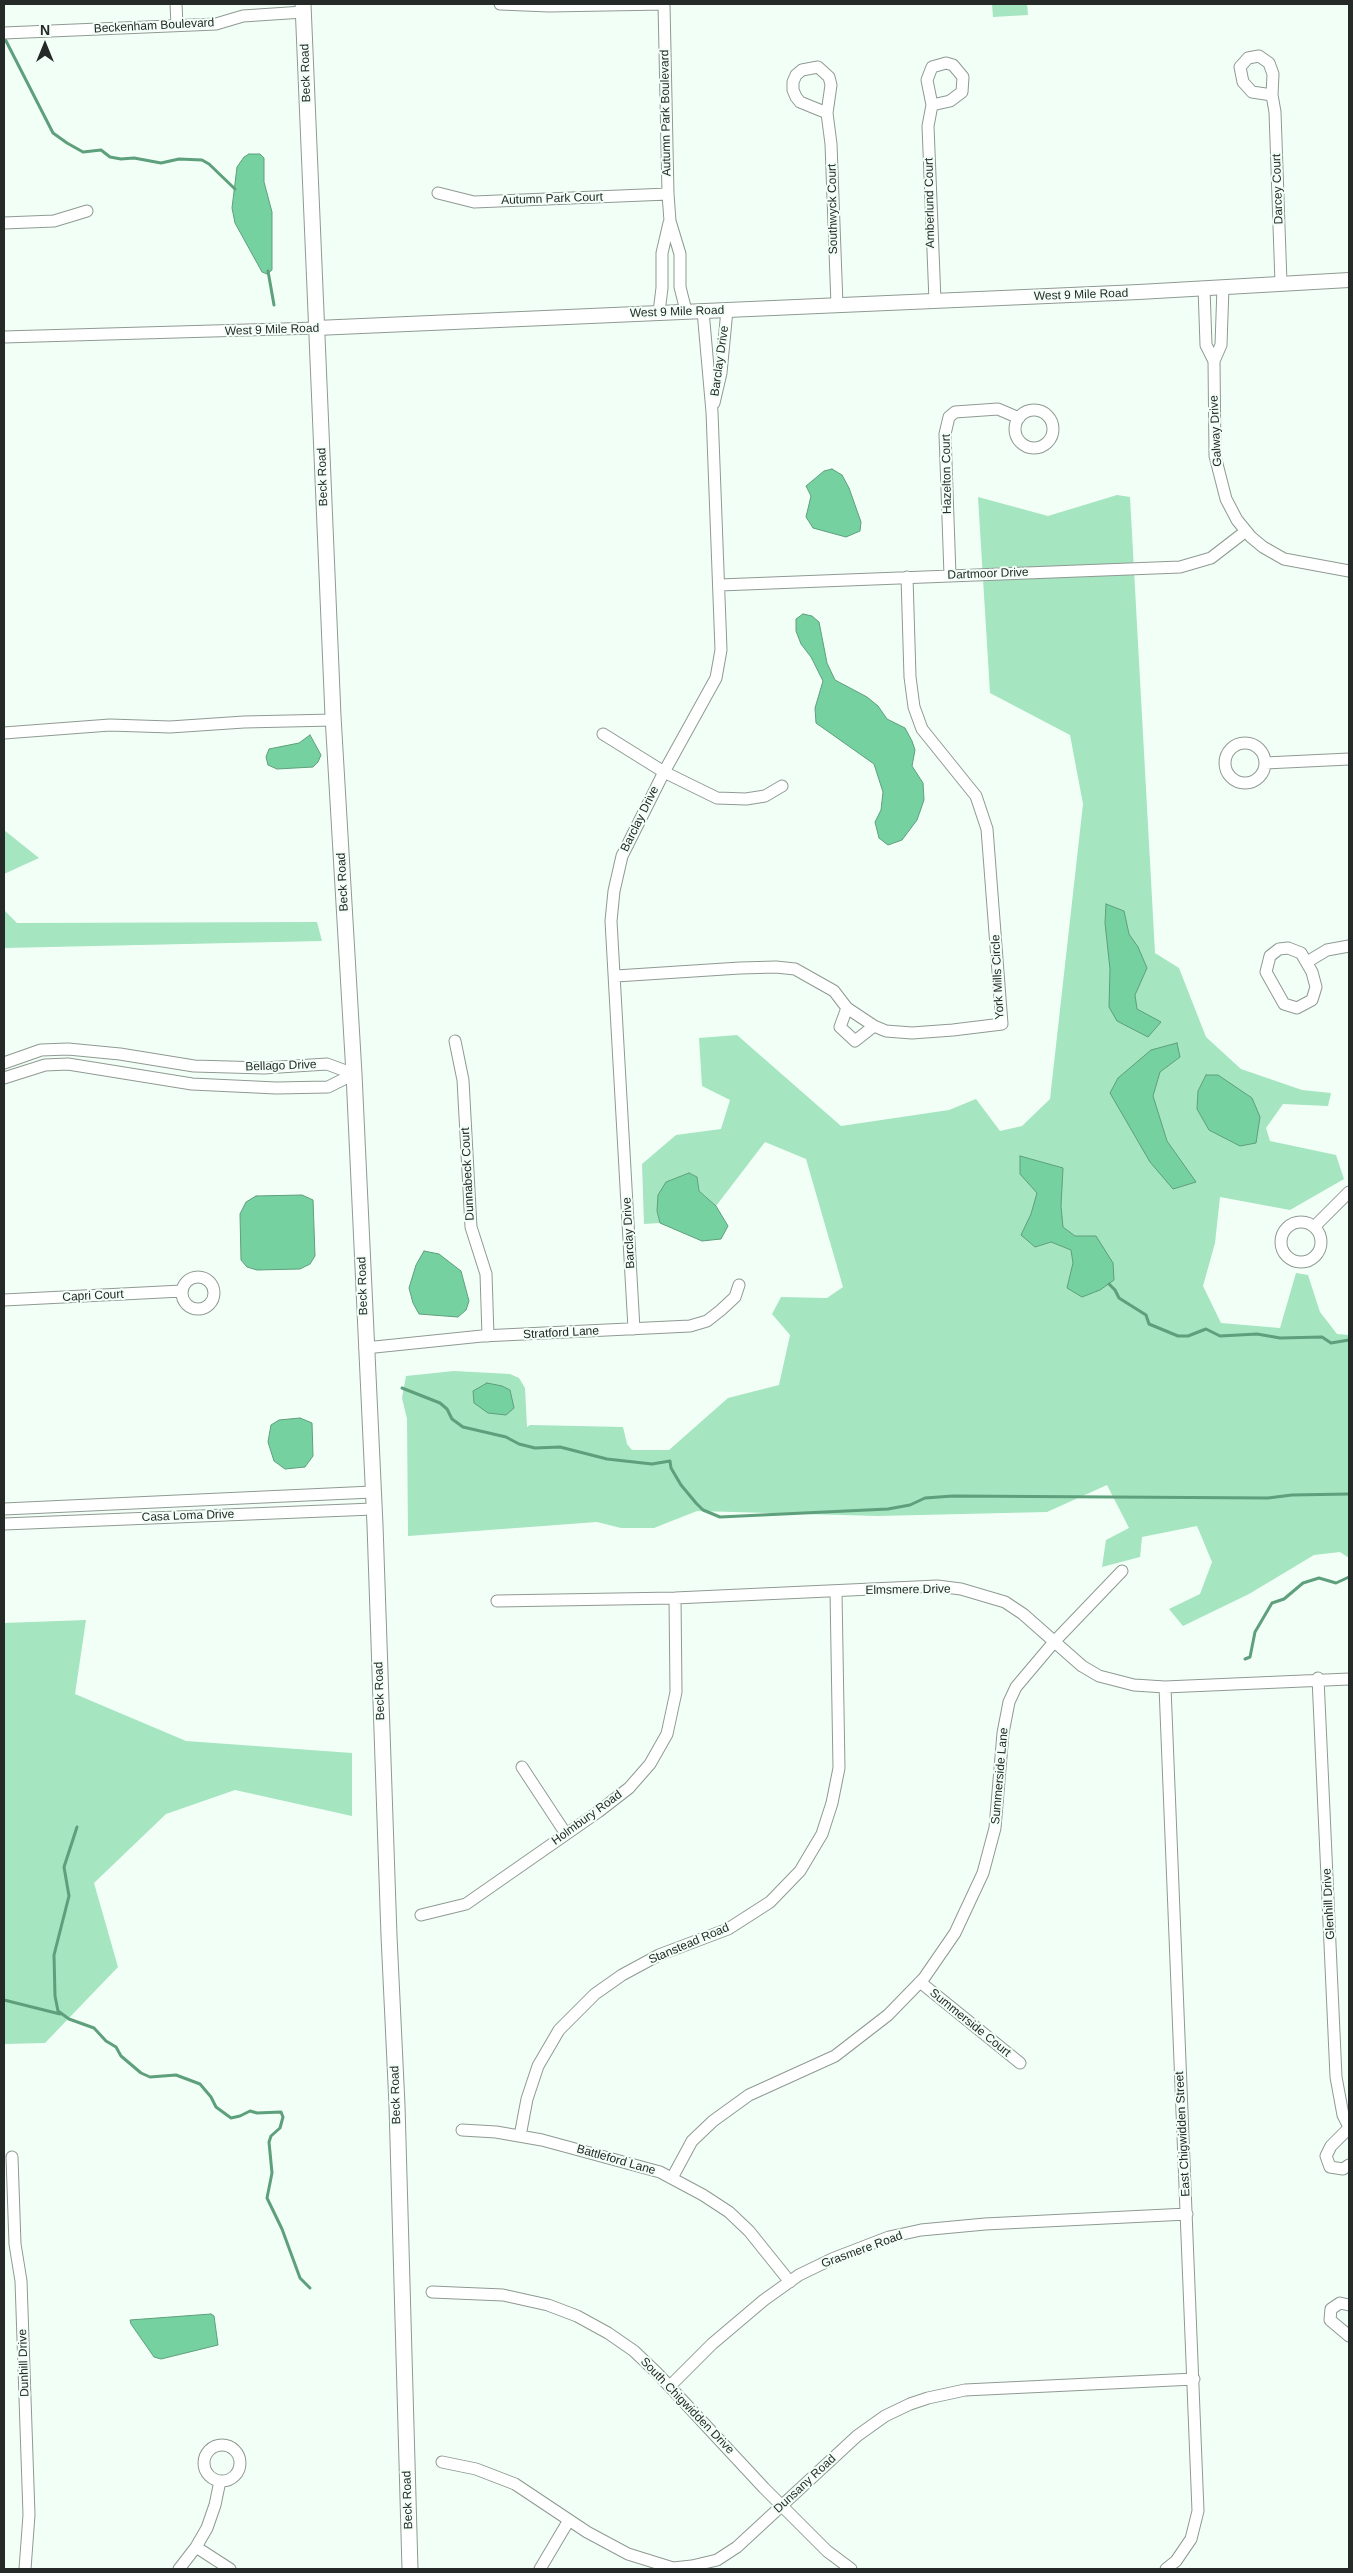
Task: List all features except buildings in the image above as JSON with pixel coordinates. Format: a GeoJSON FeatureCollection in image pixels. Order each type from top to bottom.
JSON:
{"type":"FeatureCollection","features":[{"type":"Feature","properties":{"kind":"main road","name":"Beck Road"},"geometry":{"type":"LineString","coordinates":[[303,8],[333,720],[354,1074],[373,1509],[397,2105],[410,2569]]}},
{"type":"Feature","properties":{"kind":"street"},"geometry":{"type":"LineString","coordinates":[[176,4],[178,25]]}},
{"type":"Feature","properties":{"kind":"street"},"geometry":{"type":"LineString","coordinates":[[500,4],[549,6],[664,4]]}},
{"type":"Feature","properties":{"kind":"street","name":"Autumn Park Boulevard"},"geometry":{"type":"LineString","coordinates":[[664,4],[668,194],[670,221],[680,254],[680,287],[686,311]]}},
{"type":"Feature","properties":{"kind":"street","name":"Beckenham Boulevard"},"geometry":{"type":"LineString","coordinates":[[4,33],[216,24],[243,16],[303,8]]}},
{"type":"Feature","properties":{"kind":"street","name":"Darcey Court"},"geometry":{"type":"LineString","coordinates":[[1272,95],[1275,112],[1281,283]]}},
{"type":"Feature","properties":{"kind":"street","name":"Amberlund Court"},"geometry":{"type":"LineString","coordinates":[[932,105],[928,126],[932,270],[935,301]]}},
{"type":"Feature","properties":{"kind":"street","name":"Southwyck Court"},"geometry":{"type":"LineString","coordinates":[[827,113],[831,144],[837,305]]}},
{"type":"Feature","properties":{"kind":"street","name":"Autumn Park Court"},"geometry":{"type":"LineString","coordinates":[[438,193],[474,202],[668,194]]}},
{"type":"Feature","properties":{"kind":"street"},"geometry":{"type":"LineString","coordinates":[[4,223],[54,220],[87,210]]}},
{"type":"Feature","properties":{"kind":"street","name":"Autumn Park Boulevard"},"geometry":{"type":"LineString","coordinates":[[659,312],[662,288],[662,253],[670,221]]}},
{"type":"Feature","properties":{"kind":"street","name":"West 9 Mile Road"},"geometry":{"type":"LineString","coordinates":[[4,336],[316,328],[935,301],[1349,280]]}},
{"type":"Feature","properties":{"kind":"street","name":"Galway Drive"},"geometry":{"type":"LineString","coordinates":[[1223,287],[1221,345],[1214,361],[1215,456],[1219,478],[1226,499],[1246,531],[1263,547],[1284,559],[1349,570]]}},
{"type":"Feature","properties":{"kind":"street","name":"Galway Drive"},"geometry":{"type":"LineString","coordinates":[[1204,288],[1206,344],[1214,361]]}},
{"type":"Feature","properties":{"kind":"street","name":"Barclay Drive"},"geometry":{"type":"LineString","coordinates":[[712,412],[721,373],[727,310]]}},
{"type":"Feature","properties":{"kind":"street","name":"Barclay Drive"},"geometry":{"type":"LineString","coordinates":[[634,1329],[616,976],[611,921],[614,891],[621,861],[664,772],[716,678],[721,650],[712,412],[702,311]]}},
{"type":"Feature","properties":{"kind":"street","name":"Hazelton Court"},"geometry":{"type":"LineString","coordinates":[[950,575],[945,434],[949,417],[955,412],[998,409],[1019,418]]}},
{"type":"Feature","properties":{"kind":"street","name":"Dartmoor Drive"},"geometry":{"type":"LineString","coordinates":[[720,585],[1180,567],[1211,558],[1246,531]]}},
{"type":"Feature","properties":{"kind":"street","name":"York Mills Circle"},"geometry":{"type":"LineString","coordinates":[[616,976],[740,968],[776,967],[795,969],[834,991],[847,1008],[874,1026],[886,1031],[912,1033],[1002,1024],[987,829],[976,796],[922,729],[914,707],[910,677],[907,577]]}},
{"type":"Feature","properties":{"kind":"street"},"geometry":{"type":"LineString","coordinates":[[4,733],[110,724],[170,726],[251,721],[333,720]]}},
{"type":"Feature","properties":{"kind":"street"},"geometry":{"type":"LineString","coordinates":[[603,734],[664,772],[717,798],[746,799],[766,796],[782,786]]}},
{"type":"Feature","properties":{"kind":"street"},"geometry":{"type":"LineString","coordinates":[[1265,763],[1349,759]]}},
{"type":"Feature","properties":{"kind":"street"},"geometry":{"type":"LineString","coordinates":[[1307,962],[1327,950],[1349,946]]}},
{"type":"Feature","properties":{"kind":"street"},"geometry":{"type":"LineString","coordinates":[[1292,949],[1301,953],[1307,962],[1315,984],[1315,995],[1303,1007],[1289,1007],[1282,1001],[1268,978],[1267,960],[1277,950],[1292,949]]}},
{"type":"Feature","properties":{"kind":"street"},"geometry":{"type":"LineString","coordinates":[[847,1008],[840,1027],[855,1041],[874,1026]]}},
{"type":"Feature","properties":{"kind":"street","name":"Dunnabeck Court"},"geometry":{"type":"LineString","coordinates":[[455,1041],[463,1080],[471,1227],[486,1274],[488,1336]]}},
{"type":"Feature","properties":{"kind":"street","name":"Bellago Drive"},"geometry":{"type":"LineString","coordinates":[[4,1063],[41,1050],[68,1049],[120,1054],[194,1066],[264,1068],[327,1064],[354,1074]]}},
{"type":"Feature","properties":{"kind":"street","name":"Bellago Drive"},"geometry":{"type":"LineString","coordinates":[[4,1078],[46,1065],[68,1064],[192,1084],[276,1088],[328,1087],[354,1074]]}},
{"type":"Feature","properties":{"kind":"street"},"geometry":{"type":"LineString","coordinates":[[1314,1227],[1349,1192]]}},
{"type":"Feature","properties":{"kind":"street","name":"Stratford Lane"},"geometry":{"type":"LineString","coordinates":[[365,1348],[488,1336],[690,1326],[706,1321],[735,1297],[739,1285]]}},
{"type":"Feature","properties":{"kind":"street","name":"Capri Court"},"geometry":{"type":"LineString","coordinates":[[4,1300],[182,1292]]}},
{"type":"Feature","properties":{"kind":"street","name":"Casa Loma Drive"},"geometry":{"type":"LineString","coordinates":[[4,1509],[372,1492]]}},
{"type":"Feature","properties":{"kind":"street","name":"Casa Loma Drive"},"geometry":{"type":"LineString","coordinates":[[4,1524],[373,1509]]}},
{"type":"Feature","properties":{"kind":"street","name":"Summerside Lane"},"geometry":{"type":"LineString","coordinates":[[672,2178],[692,2141],[728,2109],[749,2095],[835,2056],[888,2015],[920,1982],[955,1933],[983,1874],[995,1828],[1003,1733],[1009,1702],[1016,1687],[1054,1642],[1122,1571]]}},
{"type":"Feature","properties":{"kind":"street","name":"Elmsmere Drive"},"geometry":{"type":"LineString","coordinates":[[497,1601],[675,1598],[937,1586],[961,1589],[1005,1602],[1023,1614],[1082,1666],[1099,1676],[1134,1685],[1164,1687],[1318,1678],[1349,1679]]}},
{"type":"Feature","properties":{"kind":"street","name":"Stanstead Road"},"geometry":{"type":"LineString","coordinates":[[520,2136],[527,2099],[538,2066],[559,2030],[595,1994],[622,1975],[660,1956],[728,1929],[770,1902],[800,1871],[822,1834],[832,1803],[839,1768],[836,1592]]}},
{"type":"Feature","properties":{"kind":"street","name":"Holmbury Road"},"geometry":{"type":"LineString","coordinates":[[421,1916],[466,1904],[629,1788],[650,1764],[667,1734],[676,1692],[675,1598]]}},
{"type":"Feature","properties":{"kind":"street","name":"Glenhill Drive"},"geometry":{"type":"LineString","coordinates":[[1318,1678],[1336,2077],[1343,2115],[1349,2127],[1331,2146],[1326,2156],[1330,2167],[1343,2169],[1349,2165]]}},
{"type":"Feature","properties":{"kind":"street","name":"East Chigwidden Street"},"geometry":{"type":"LineString","coordinates":[[1164,1687],[1198,2511],[1191,2539],[1176,2561],[1166,2569]]}},
{"type":"Feature","properties":{"kind":"street"},"geometry":{"type":"LineString","coordinates":[[522,1767],[566,1834]]}},
{"type":"Feature","properties":{"kind":"street","name":"Summerside Court"},"geometry":{"type":"LineString","coordinates":[[920,1982],[1020,2063]]}},
{"type":"Feature","properties":{"kind":"street","name":"Battleford Lane"},"geometry":{"type":"LineString","coordinates":[[462,2130],[520,2136],[595,2153],[660,2172],[703,2194],[729,2212],[749,2231],[790,2282]]}},
{"type":"Feature","properties":{"kind":"street","name":"Dunhill Drive"},"geometry":{"type":"LineString","coordinates":[[12,2157],[15,2244],[21,2290],[29,2515],[25,2569]]}},
{"type":"Feature","properties":{"kind":"street","name":"Grasmere Road"},"geometry":{"type":"LineString","coordinates":[[670,2386],[712,2344],[764,2300],[790,2282],[832,2259],[889,2237],[922,2230],[985,2224],[1187,2214]]}},
{"type":"Feature","properties":{"kind":"street","name":"South Chigwidden Drive"},"geometry":{"type":"LineString","coordinates":[[432,2292],[503,2295],[548,2305],[577,2316],[634,2351],[670,2386],[782,2506],[827,2551],[851,2569]]}},
{"type":"Feature","properties":{"kind":"street"},"geometry":{"type":"LineString","coordinates":[[1349,2305],[1340,2304],[1330,2309],[1330,2320],[1349,2336]]}},
{"type":"Feature","properties":{"kind":"street","name":"Dunsany Road"},"geometry":{"type":"LineString","coordinates":[[442,2462],[476,2469],[515,2484],[570,2520],[628,2554],[672,2568],[692,2566],[717,2560],[736,2547],[857,2436],[885,2416],[928,2398],[966,2390],[994,2388],[1194,2379]]}},
{"type":"Feature","properties":{"kind":"street"},"geometry":{"type":"LineString","coordinates":[[179,2569],[196,2547],[214,2511],[220,2481]]}},
{"type":"Feature","properties":{"kind":"street"},"geometry":{"type":"LineString","coordinates":[[540,2569],[570,2520]]}},
{"type":"Feature","properties":{"kind":"street"},"geometry":{"type":"LineString","coordinates":[[196,2547],[230,2569]]}},
{"type":"Feature","properties":{"kind":"shaded area"},"geometry":{"type":"Polygon","coordinates":[[[992,4],[1027,4],[1028,15],[993,17],[992,4]]]}},
{"type":"Feature","properties":{"kind":"shaded area"},"geometry":{"type":"Polygon","coordinates":[[[249,154],[260,154],[264,158],[264,182],[272,212],[272,270],[267,274],[262,272],[235,223],[232,208],[237,167],[244,157],[249,154]]]}},
{"type":"Feature","properties":{"kind":"shaded area"},"geometry":{"type":"Polygon","coordinates":[[[832,469],[842,475],[849,488],[861,522],[860,531],[846,537],[813,528],[806,517],[811,496],[806,486],[824,471],[832,469]]]}},
{"type":"Feature","properties":{"kind":"shaded area"},"geometry":{"type":"Polygon","coordinates":[[[1117,495],[1130,497],[1155,953],[1179,968],[1206,1037],[1241,1069],[1302,1090],[1331,1093],[1328,1106],[1283,1104],[1266,1128],[1270,1141],[1336,1155],[1344,1179],[1290,1210],[1220,1197],[1215,1243],[1203,1286],[1221,1323],[1280,1328],[1296,1273],[1308,1275],[1320,1312],[1337,1334],[1349,1335],[1349,1558],[1340,1552],[1314,1555],[1249,1594],[1183,1626],[1169,1609],[1200,1594],[1212,1562],[1197,1526],[1142,1537],[1140,1557],[1102,1567],[1106,1540],[1129,1528],[1107,1485],[1047,1512],[878,1516],[697,1511],[654,1528],[621,1528],[597,1522],[408,1536],[407,1419],[402,1398],[406,1376],[454,1371],[510,1374],[519,1378],[525,1388],[527,1427],[530,1425],[623,1427],[627,1444],[632,1450],[669,1450],[728,1398],[779,1385],[790,1335],[772,1314],[781,1297],[827,1298],[843,1287],[806,1159],[765,1142],[716,1206],[699,1191],[697,1177],[689,1173],[666,1182],[657,1211],[660,1223],[644,1224],[642,1164],[676,1135],[721,1129],[730,1100],[702,1086],[699,1038],[737,1035],[841,1126],[949,1110],[976,1099],[1000,1131],[1022,1126],[1050,1099],[1083,804],[1070,735],[990,693],[978,497],[1048,516],[1117,495]]]}},
{"type":"Feature","properties":{"kind":"shaded area"},"geometry":{"type":"Polygon","coordinates":[[[803,614],[812,616],[819,622],[827,663],[835,680],[867,697],[878,706],[887,719],[905,728],[912,741],[915,750],[912,766],[923,783],[924,800],[917,820],[902,840],[888,845],[879,838],[875,822],[881,810],[883,792],[874,764],[816,723],[815,708],[823,681],[811,657],[801,644],[796,631],[796,619],[803,614]]]}},
{"type":"Feature","properties":{"kind":"shaded area"},"geometry":{"type":"Polygon","coordinates":[[[310,735],[321,755],[313,767],[277,769],[268,765],[266,757],[269,749],[299,743],[310,735]]]}},
{"type":"Feature","properties":{"kind":"shaded area"},"geometry":{"type":"Polygon","coordinates":[[[4,830],[39,858],[4,874],[4,830]]]}},
{"type":"Feature","properties":{"kind":"shaded area"},"geometry":{"type":"Polygon","coordinates":[[[1106,904],[1124,911],[1129,934],[1138,947],[1147,968],[1135,995],[1137,1009],[1161,1022],[1148,1037],[1117,1021],[1109,1007],[1110,969],[1105,923],[1106,904]]]}},
{"type":"Feature","properties":{"kind":"shaded area"},"geometry":{"type":"Polygon","coordinates":[[[4,910],[17,923],[317,922],[322,941],[4,948],[4,910]]]}},
{"type":"Feature","properties":{"kind":"shaded area"},"geometry":{"type":"Polygon","coordinates":[[[1177,1043],[1180,1057],[1160,1072],[1153,1096],[1167,1141],[1196,1182],[1173,1189],[1150,1162],[1110,1093],[1118,1078],[1151,1050],[1177,1043]]]}},
{"type":"Feature","properties":{"kind":"shaded area"},"geometry":{"type":"Polygon","coordinates":[[[1206,1075],[1218,1075],[1252,1098],[1260,1117],[1256,1143],[1240,1146],[1209,1130],[1197,1109],[1198,1091],[1206,1075]]]}},
{"type":"Feature","properties":{"kind":"shaded area"},"geometry":{"type":"Polygon","coordinates":[[[1020,1156],[1063,1168],[1061,1206],[1063,1227],[1075,1236],[1096,1236],[1113,1263],[1114,1280],[1100,1290],[1082,1297],[1067,1288],[1073,1263],[1071,1250],[1051,1242],[1035,1247],[1021,1235],[1031,1214],[1037,1193],[1020,1174],[1020,1156]]]}},
{"type":"Feature","properties":{"kind":"shaded area"},"geometry":{"type":"Polygon","coordinates":[[[689,1173],[697,1177],[699,1191],[716,1206],[728,1226],[721,1239],[702,1241],[660,1223],[657,1211],[658,1195],[666,1182],[689,1173]]]}},
{"type":"Feature","properties":{"kind":"shaded area"},"geometry":{"type":"Polygon","coordinates":[[[302,1195],[313,1200],[315,1256],[310,1264],[300,1269],[257,1270],[247,1267],[241,1260],[240,1214],[246,1202],[256,1196],[302,1195]]]}},
{"type":"Feature","properties":{"kind":"shaded area"},"geometry":{"type":"Polygon","coordinates":[[[424,1251],[439,1254],[461,1271],[469,1301],[466,1310],[458,1317],[419,1314],[413,1303],[409,1288],[416,1265],[424,1251]]]}},
{"type":"Feature","properties":{"kind":"shaded area"},"geometry":{"type":"Polygon","coordinates":[[[487,1383],[510,1390],[514,1408],[506,1415],[488,1413],[474,1403],[473,1391],[487,1383]]]}},
{"type":"Feature","properties":{"kind":"shaded area"},"geometry":{"type":"Polygon","coordinates":[[[300,1418],[312,1423],[313,1456],[305,1467],[285,1469],[274,1461],[268,1442],[271,1425],[279,1420],[300,1418]]]}},
{"type":"Feature","properties":{"kind":"shaded area"},"geometry":{"type":"Polygon","coordinates":[[[86,1620],[75,1694],[186,1741],[352,1753],[352,1816],[235,1790],[166,1814],[94,1883],[118,1967],[45,2043],[4,2044],[4,1623],[86,1620]]]}},
{"type":"Feature","properties":{"kind":"shaded area"},"geometry":{"type":"Polygon","coordinates":[[[211,2314],[214,2316],[218,2345],[161,2359],[154,2357],[130,2320],[211,2314]]]}},
{"type":"Feature","properties":{"kind":"waterway"},"geometry":{"type":"LineString","coordinates":[[4,37],[53,133],[67,143],[83,152],[101,150],[110,157],[121,159],[134,158],[161,163],[179,159],[202,160],[209,164],[235,189]]}},
{"type":"Feature","properties":{"kind":"waterway"},"geometry":{"type":"LineString","coordinates":[[268,271],[274,305]]}},
{"type":"Feature","properties":{"kind":"waterway"},"geometry":{"type":"LineString","coordinates":[[1109,1284],[1119,1298],[1146,1315],[1149,1324],[1178,1336],[1188,1336],[1206,1329],[1220,1336],[1257,1334],[1280,1338],[1322,1337],[1331,1343],[1349,1340]]}},
{"type":"Feature","properties":{"kind":"waterway"},"geometry":{"type":"LineString","coordinates":[[402,1388],[440,1403],[447,1409],[452,1419],[463,1427],[506,1437],[519,1444],[535,1448],[560,1447],[607,1459],[652,1464],[670,1461],[671,1468],[681,1485],[696,1503],[703,1510],[720,1517],[888,1509],[910,1505],[925,1498],[953,1496],[1268,1498],[1292,1495],[1349,1494]]}},
{"type":"Feature","properties":{"kind":"waterway"},"geometry":{"type":"LineString","coordinates":[[1245,1659],[1250,1657],[1255,1632],[1272,1603],[1284,1599],[1303,1583],[1319,1578],[1336,1583],[1349,1577]]}},
{"type":"Feature","properties":{"kind":"waterway"},"geometry":{"type":"LineString","coordinates":[[77,1827],[64,1867],[69,1896],[54,1955],[55,1996],[58,2011],[69,2019],[94,2028],[106,2041],[116,2047],[121,2056],[141,2073],[150,2077],[176,2075],[200,2084],[211,2097],[216,2107],[231,2118],[250,2111],[257,2113],[281,2112],[283,2117],[280,2128],[271,2136],[269,2142],[272,2173],[267,2198],[282,2229],[300,2278],[310,2288]]}},
{"type":"Feature","properties":{"kind":"waterway"},"geometry":{"type":"LineString","coordinates":[[4,2000],[60,2014]]}}]}
